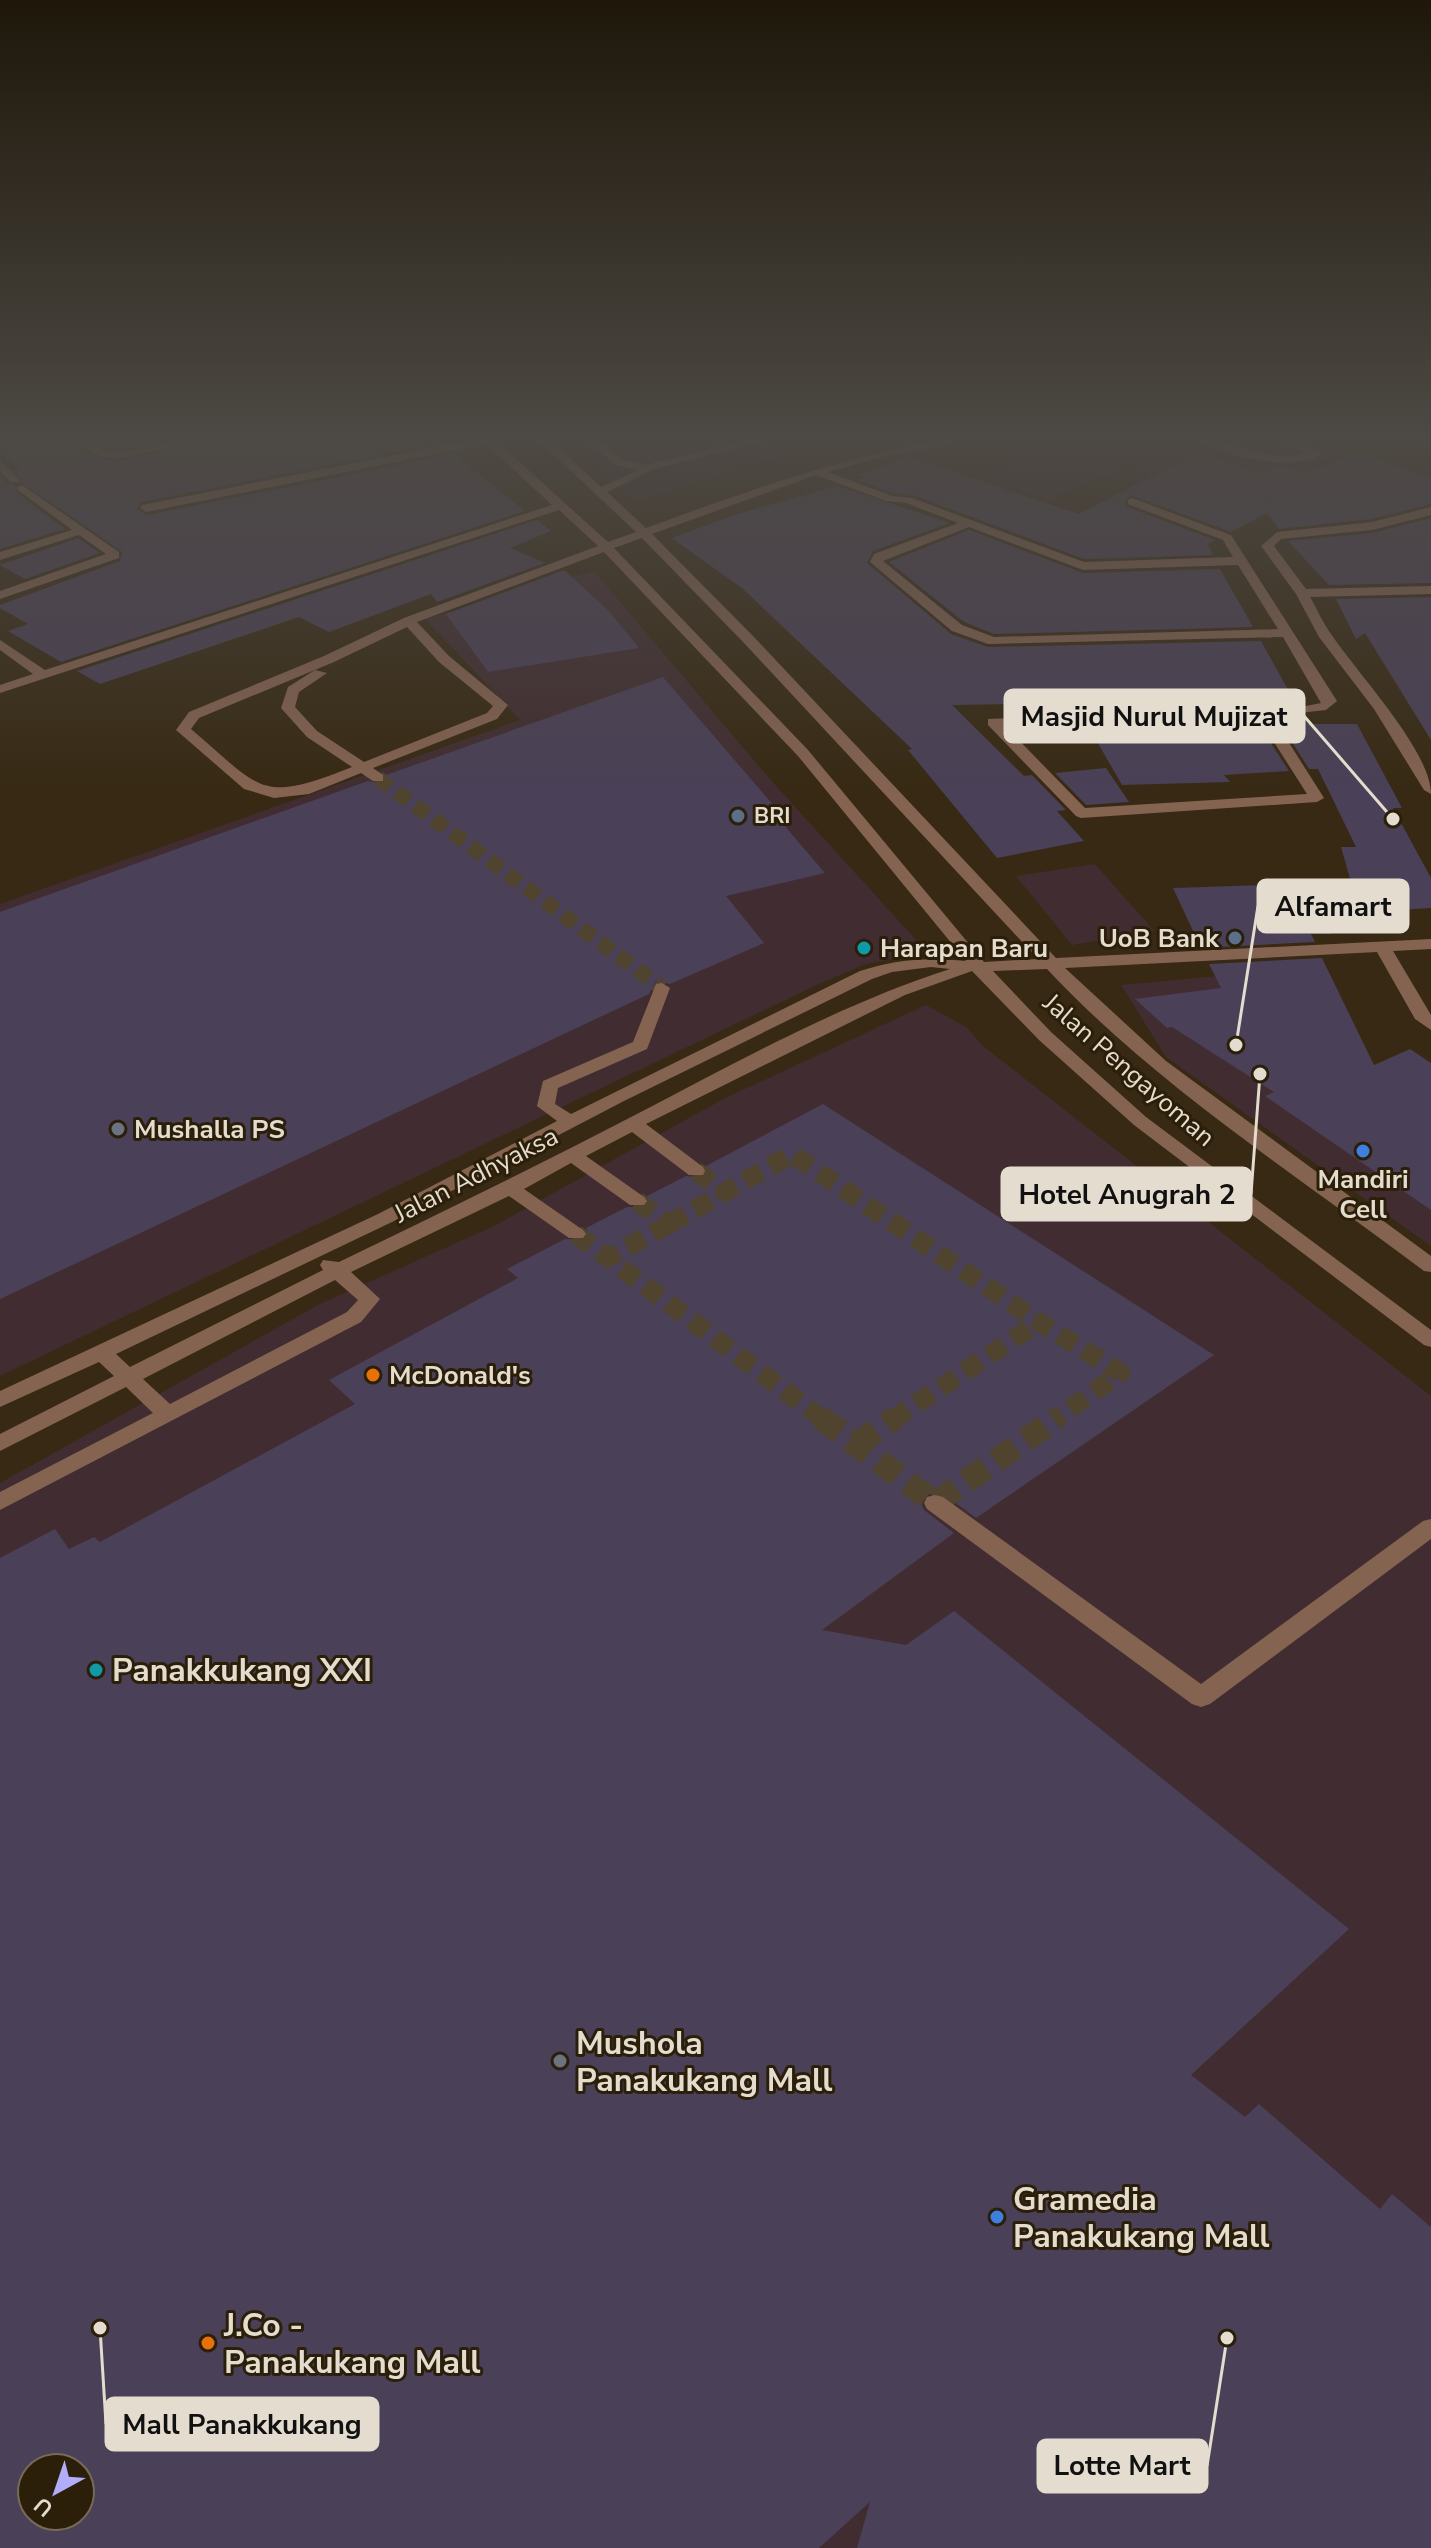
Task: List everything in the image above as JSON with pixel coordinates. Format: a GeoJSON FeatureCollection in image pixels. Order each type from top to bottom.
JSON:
{"type":"FeatureCollection","features":[{"type":"Feature","properties":{"kind":"street"},"geometry":{"type":"LineString","coordinates":[[0,595],[114,557]]}},
{"type":"Feature","properties":{"kind":"street"},"geometry":{"type":"LineString","coordinates":[[0,689],[404,557]]}},
{"type":"Feature","properties":{"kind":"street"},"geometry":{"type":"LineString","coordinates":[[409,621],[444,659],[501,705],[492,716],[304,791],[274,794],[249,786],[183,730],[194,715],[329,659],[409,621],[586,557]]}},
{"type":"Feature","properties":{"kind":"street","name":"Jalan Pengayoman"},"geometry":{"type":"LineString","coordinates":[[616,557],[803,753],[980,967],[1045,1036],[1140,1121],[1431,1340]]}},
{"type":"Feature","properties":{"kind":"street","name":"Jalan Pengayoman"},"geometry":{"type":"LineString","coordinates":[[667,557],[950,852],[1048,964],[1160,1065],[1431,1266]]}},
{"type":"Feature","properties":{"kind":"street"},"geometry":{"type":"LineString","coordinates":[[878,557],[876,562],[925,605],[976,637],[1022,642],[1284,633]]}},
{"type":"Feature","properties":{"kind":"street"},"geometry":{"type":"LineString","coordinates":[[1059,557],[1083,566],[1239,561]]}},
{"type":"Feature","properties":{"kind":"street"},"geometry":{"type":"LineString","coordinates":[[1236,557],[1330,701],[1315,709],[1263,713],[993,722],[1081,813],[1317,798],[1263,713]]}},
{"type":"Feature","properties":{"kind":"street"},"geometry":{"type":"LineString","coordinates":[[1275,557],[1302,593],[1324,634],[1380,708],[1431,790]]}},
{"type":"Feature","properties":{"kind":"street"},"geometry":{"type":"LineString","coordinates":[[1302,593],[1431,590]]}},
{"type":"Feature","properties":{"kind":"street"},"geometry":{"type":"LineString","coordinates":[[378,778],[366,767],[312,734],[288,708],[293,690],[386,640],[409,621]]}},
{"type":"Feature","properties":{"kind":"street"},"geometry":{"type":"LineString","coordinates":[[0,644],[43,675]]}},
{"type":"Feature","properties":{"kind":"street","name":"Jalan Adhyaksa"},"geometry":{"type":"LineString","coordinates":[[0,1400],[313,1251],[866,975],[890,967],[931,962],[980,967],[1431,944]]}},
{"type":"Feature","properties":{"kind":"street"},"geometry":{"type":"LineString","coordinates":[[1381,945],[1421,1015],[1431,1025]]}},
{"type":"Feature","properties":{"kind":"street","name":"Jalan Adhyaksa"},"geometry":{"type":"LineString","coordinates":[[0,1443],[338,1270],[510,1188],[632,1123],[899,991],[980,967]]}},
{"type":"Feature","properties":{"kind":"street"},"geometry":{"type":"LineString","coordinates":[[570,1121],[546,1106],[549,1085],[641,1045],[662,988]]}},
{"type":"Feature","properties":{"kind":"street"},"geometry":{"type":"LineString","coordinates":[[632,1123],[696,1171]]}},
{"type":"Feature","properties":{"kind":"street"},"geometry":{"type":"LineString","coordinates":[[572,1155],[637,1201]]}},
{"type":"Feature","properties":{"kind":"street"},"geometry":{"type":"LineString","coordinates":[[510,1188],[576,1234]]}},
{"type":"Feature","properties":{"kind":"street"},"geometry":{"type":"LineString","coordinates":[[0,1502],[354,1317],[370,1299],[313,1251]]}},
{"type":"Feature","properties":{"kind":"street"},"geometry":{"type":"LineString","coordinates":[[101,1352],[168,1414]]}},
{"type":"Feature","properties":{"kind":"street"},"geometry":{"type":"LineString","coordinates":[[935,1503],[1201,1697],[1431,1527]]}},
{"type":"Feature","properties":{"kind":"shaded area"},"geometry":{"type":"Polygon","coordinates":[[[594,571],[768,777],[927,952],[866,964],[821,983],[0,1376],[0,904],[520,720],[425,619],[594,571]]]}},
{"type":"Feature","properties":{"kind":"shaded area"},"geometry":{"type":"Polygon","coordinates":[[[1095,864],[1154,931],[1072,945],[1016,876],[1095,864]]]}},
{"type":"Feature","properties":{"kind":"shaded area"},"geometry":{"type":"Polygon","coordinates":[[[1283,970],[1301,1021],[1431,1119],[1431,1246],[1166,1057],[1121,985],[1283,970]]]}},
{"type":"Feature","properties":{"kind":"shaded area"},"geometry":{"type":"Polygon","coordinates":[[[926,1005],[966,1027],[983,1046],[1431,1396],[1431,2548],[0,2548],[0,1483],[318,1305],[494,1226],[725,1098],[926,1005]]]}},
{"type":"Feature","properties":{"kind":"building"},"geometry":{"type":"Polygon","coordinates":[[[23,557],[89,557],[25,579],[0,565],[23,557]]]}},
{"type":"Feature","properties":{"kind":"building"},"geometry":{"type":"Polygon","coordinates":[[[121,557],[384,557],[61,662],[8,631],[28,624],[0,608],[0,605],[120,561],[121,557]]]}},
{"type":"Feature","properties":{"kind":"building"},"geometry":{"type":"Polygon","coordinates":[[[425,557],[531,557],[545,563],[437,602],[431,594],[329,632],[299,617],[100,684],[77,671],[425,557]]]}},
{"type":"Feature","properties":{"kind":"building"},"geometry":{"type":"Polygon","coordinates":[[[698,557],[870,557],[867,563],[951,634],[988,647],[1261,641],[1296,704],[1081,712],[1076,703],[952,705],[1024,776],[1032,775],[1066,810],[1057,811],[1084,841],[997,858],[908,750],[912,749],[742,588],[698,557]]]}},
{"type":"Feature","properties":{"kind":"building"},"geometry":{"type":"Polygon","coordinates":[[[902,557],[1040,557],[1083,573],[1220,569],[1253,627],[994,634],[964,622],[889,562],[902,557]]]}},
{"type":"Feature","properties":{"kind":"building"},"geometry":{"type":"Polygon","coordinates":[[[1078,557],[1152,557],[1084,559],[1078,557]]]}},
{"type":"Feature","properties":{"kind":"building"},"geometry":{"type":"Polygon","coordinates":[[[1303,557],[1431,557],[1431,583],[1329,585],[1303,557]]]}},
{"type":"Feature","properties":{"kind":"building"},"geometry":{"type":"Polygon","coordinates":[[[564,570],[608,610],[639,648],[488,672],[446,614],[564,570]]]}},
{"type":"Feature","properties":{"kind":"building"},"geometry":{"type":"Polygon","coordinates":[[[1431,597],[1431,740],[1365,633],[1356,639],[1336,599],[1431,597]]]}},
{"type":"Feature","properties":{"kind":"building"},"geometry":{"type":"Polygon","coordinates":[[[663,677],[775,807],[772,808],[789,831],[825,873],[726,896],[764,943],[670,984],[656,981],[649,994],[0,1299],[0,912],[368,781],[383,784],[386,775],[663,677]]]}},
{"type":"Feature","properties":{"kind":"building"},"geometry":{"type":"Polygon","coordinates":[[[1303,716],[1308,724],[1357,724],[1402,808],[1393,808],[1431,878],[1431,908],[1320,915],[1331,934],[1311,934],[1315,942],[1201,948],[1173,888],[1351,882],[1341,847],[1356,847],[1318,769],[1309,769],[1277,718],[1303,716]]]}},
{"type":"Feature","properties":{"kind":"building"},"geometry":{"type":"Polygon","coordinates":[[[1256,720],[1289,771],[1224,775],[1230,782],[1122,785],[1088,726],[1256,720]]]}},
{"type":"Feature","properties":{"kind":"building"},"geometry":{"type":"Polygon","coordinates":[[[1106,768],[1129,802],[1086,805],[1055,773],[1106,768]]]}},
{"type":"Feature","properties":{"kind":"building"},"geometry":{"type":"Polygon","coordinates":[[[1322,958],[1374,1065],[1410,1049],[1431,1063],[1431,1210],[1265,1096],[1274,1092],[1172,1027],[1167,1028],[1135,999],[1221,988],[1209,964],[1322,958]]]}},
{"type":"Feature","properties":{"kind":"building"},"geometry":{"type":"Polygon","coordinates":[[[823,1104],[1214,1355],[976,1518],[944,1494],[926,1494],[921,1502],[924,1510],[954,1533],[822,1630],[906,1645],[954,1611],[1349,1929],[1191,2075],[1245,2117],[1259,2104],[1380,2209],[1392,2194],[1431,2227],[1431,2548],[857,2548],[870,2502],[819,2548],[0,2548],[0,1558],[55,1529],[69,1549],[94,1537],[100,1542],[355,1404],[329,1380],[518,1278],[507,1269],[565,1239],[585,1240],[589,1234],[586,1228],[627,1207],[646,1207],[650,1201],[647,1196],[686,1176],[703,1178],[708,1172],[706,1166],[823,1104]]]}},
{"type":"Feature","properties":{"kind":"tunnel"},"geometry":{"type":"LineString","coordinates":[[378,778],[662,988]]}},
{"type":"Feature","properties":{"kind":"tunnel"},"geometry":{"type":"LineString","coordinates":[[669,1224],[792,1154],[1039,1322]]}},
{"type":"Feature","properties":{"kind":"tunnel"},"geometry":{"type":"LineString","coordinates":[[696,1171],[725,1192]]}},
{"type":"Feature","properties":{"kind":"tunnel"},"geometry":{"type":"LineString","coordinates":[[637,1201],[669,1224]]}},
{"type":"Feature","properties":{"kind":"tunnel"},"geometry":{"type":"LineString","coordinates":[[608,1258],[669,1224]]}},
{"type":"Feature","properties":{"kind":"tunnel"},"geometry":{"type":"LineString","coordinates":[[576,1234],[608,1258]]}},
{"type":"Feature","properties":{"kind":"tunnel"},"geometry":{"type":"LineString","coordinates":[[608,1258],[824,1420]]}},
{"type":"Feature","properties":{"kind":"tunnel"},"geometry":{"type":"LineString","coordinates":[[856,1444],[1039,1322]]}},
{"type":"Feature","properties":{"kind":"tunnel"},"geometry":{"type":"LineString","coordinates":[[1039,1322],[1121,1373],[1054,1420]]}},
{"type":"Feature","properties":{"kind":"tunnel"},"geometry":{"type":"LineString","coordinates":[[821,1418],[935,1503],[1057,1418]]}},
{"type":"Feature","properties":{"kind":"place","name":"BRI"},"geometry":{"type":"Point","coordinates":[738,816]}},
{"type":"Feature","properties":{"kind":"place","name":"Masjid Nurul Mujizat"},"geometry":{"type":"Point","coordinates":[1393,819]}},
{"type":"Feature","properties":{"kind":"place","name":"UoB Bank"},"geometry":{"type":"Point","coordinates":[1235,938]}},
{"type":"Feature","properties":{"kind":"place","name":"Harapan Baru"},"geometry":{"type":"Point","coordinates":[864,948]}},
{"type":"Feature","properties":{"kind":"place","name":"Alfamart"},"geometry":{"type":"Point","coordinates":[1236,1045]}},
{"type":"Feature","properties":{"kind":"place","name":"Hotel Anugrah 2"},"geometry":{"type":"Point","coordinates":[1260,1074]}},
{"type":"Feature","properties":{"kind":"place","name":"Mushalla PS"},"geometry":{"type":"Point","coordinates":[118,1129]}},
{"type":"Feature","properties":{"kind":"place","name":"Mandiri Cell"},"geometry":{"type":"Point","coordinates":[1363,1151]}},
{"type":"Feature","properties":{"kind":"place","name":"McDonald's"},"geometry":{"type":"Point","coordinates":[373,1375]}},
{"type":"Feature","properties":{"kind":"place","name":"Panakkukang XXI"},"geometry":{"type":"Point","coordinates":[96,1670]}},
{"type":"Feature","properties":{"kind":"place","name":"Mushola Panakukang Mall"},"geometry":{"type":"Point","coordinates":[560,2061]}},
{"type":"Feature","properties":{"kind":"place","name":"Gramedia Panakukang Mall"},"geometry":{"type":"Point","coordinates":[997,2217]}},
{"type":"Feature","properties":{"kind":"place","name":"Mall Panakkukang"},"geometry":{"type":"Point","coordinates":[100,2328]}},
{"type":"Feature","properties":{"kind":"place","name":"Lotte Mart"},"geometry":{"type":"Point","coordinates":[1227,2338]}},
{"type":"Feature","properties":{"kind":"place","name":"J.Co - Panakukang Mall"},"geometry":{"type":"Point","coordinates":[208,2343]}}]}
